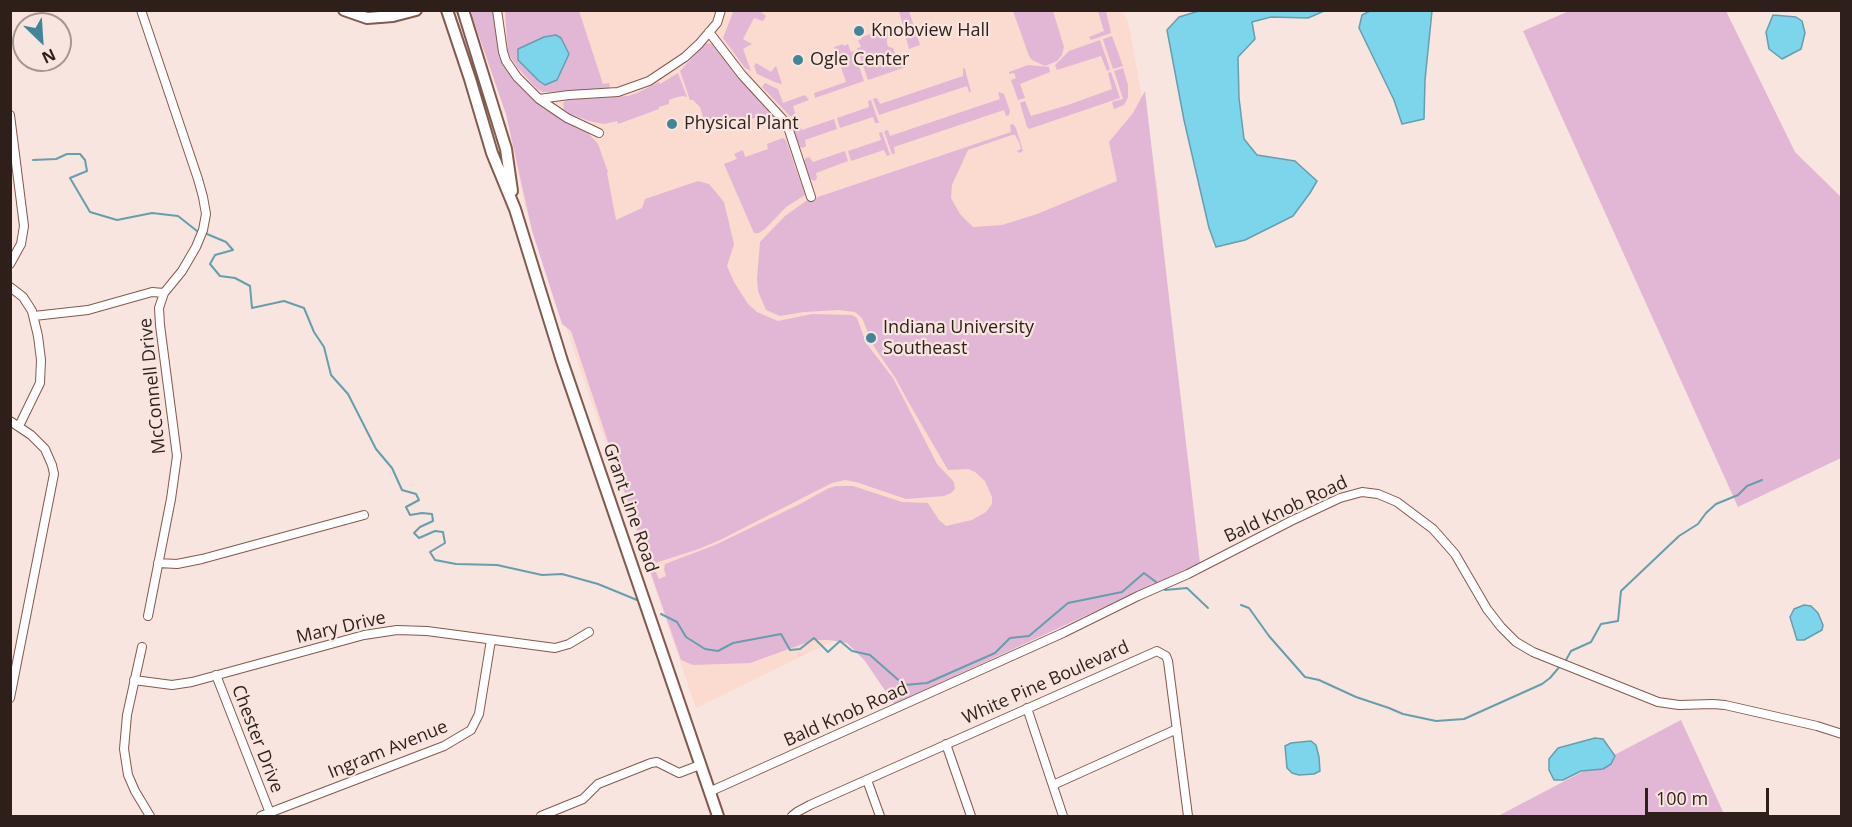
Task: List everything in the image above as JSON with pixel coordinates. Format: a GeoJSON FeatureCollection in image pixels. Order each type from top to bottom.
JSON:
{"type":"FeatureCollection","features":[{"type":"Feature","properties":{"kind":"main road"},"geometry":{"type":"LineString","coordinates":[[344,10],[367,18],[393,16],[416,10]]}},
{"type":"Feature","properties":{"kind":"main road","name":"Grant Line Road"},"geometry":{"type":"LineString","coordinates":[[447,10],[492,153],[515,209],[566,371],[718,816]]}},
{"type":"Feature","properties":{"kind":"main road","name":"Grant Line Road"},"geometry":{"type":"LineString","coordinates":[[463,10],[506,149],[515,209]]}},
{"type":"Feature","properties":{"kind":"street","name":"McConnell Drive"},"geometry":{"type":"LineString","coordinates":[[141,10],[198,179],[206,214],[196,247],[182,271],[164,293],[159,308],[177,456],[148,616]]}},
{"type":"Feature","properties":{"kind":"street"},"geometry":{"type":"LineString","coordinates":[[497,10],[503,52],[517,77],[539,99],[567,118],[599,133]]}},
{"type":"Feature","properties":{"kind":"street"},"geometry":{"type":"LineString","coordinates":[[539,99],[618,92],[649,81],[687,55],[717,23],[721,10]]}},
{"type":"Feature","properties":{"kind":"street"},"geometry":{"type":"LineString","coordinates":[[709,32],[742,75],[787,124],[811,197]]}},
{"type":"Feature","properties":{"kind":"street"},"geometry":{"type":"LineString","coordinates":[[10,115],[24,226],[21,244],[10,264]]}},
{"type":"Feature","properties":{"kind":"street"},"geometry":{"type":"LineString","coordinates":[[10,287],[28,303],[34,316],[42,375],[38,389],[19,426]]}},
{"type":"Feature","properties":{"kind":"street"},"geometry":{"type":"LineString","coordinates":[[34,316],[88,310],[152,292],[164,293]]}},
{"type":"Feature","properties":{"kind":"street"},"geometry":{"type":"LineString","coordinates":[[10,421],[32,435],[45,449],[54,474],[10,698]]}},
{"type":"Feature","properties":{"kind":"street","name":"Bald Knob Road"},"geometry":{"type":"LineString","coordinates":[[710,792],[1063,633],[1188,574],[1290,521],[1340,498],[1362,492],[1378,494],[1397,502],[1433,529],[1455,554],[1487,609],[1501,627],[1515,642],[1533,652],[1658,702],[1725,705],[1842,734]]}},
{"type":"Feature","properties":{"kind":"street"},"geometry":{"type":"LineString","coordinates":[[158,563],[177,564],[202,559],[364,515]]}},
{"type":"Feature","properties":{"kind":"street","name":"Mary Drive"},"geometry":{"type":"LineString","coordinates":[[134,680],[172,685],[386,631],[427,631],[555,648],[568,644],[589,632]]}},
{"type":"Feature","properties":{"kind":"street","name":"Ingram Avenue"},"geometry":{"type":"LineString","coordinates":[[266,815],[444,746],[471,730],[479,714],[491,640]]}},
{"type":"Feature","properties":{"kind":"street"},"geometry":{"type":"LineString","coordinates":[[142,647],[125,731],[124,757],[135,791],[150,816]]}},
{"type":"Feature","properties":{"kind":"street","name":"White Pine Boulevard"},"geometry":{"type":"LineString","coordinates":[[792,816],[803,808],[1157,651],[1162,652],[1168,661],[1188,816]]}},
{"type":"Feature","properties":{"kind":"street","name":"Chester Drive"},"geometry":{"type":"LineString","coordinates":[[216,675],[266,815]]}},
{"type":"Feature","properties":{"kind":"street"},"geometry":{"type":"LineString","coordinates":[[1027,708],[1063,816]]}},
{"type":"Feature","properties":{"kind":"street"},"geometry":{"type":"LineString","coordinates":[[1053,785],[1177,729]]}},
{"type":"Feature","properties":{"kind":"street"},"geometry":{"type":"LineString","coordinates":[[946,744],[970,816]]}},
{"type":"Feature","properties":{"kind":"street"},"geometry":{"type":"LineString","coordinates":[[541,816],[583,799],[598,784],[651,763],[657,762],[679,773],[700,765]]}},
{"type":"Feature","properties":{"kind":"street"},"geometry":{"type":"LineString","coordinates":[[867,780],[880,816]]}},
{"type":"Feature","properties":{"kind":"shaded area"},"geometry":{"type":"Polygon","coordinates":[[[734,10],[760,11],[766,16],[763,21],[754,18],[743,39],[752,44],[743,49],[751,71],[745,68],[723,38],[734,10]]]}},
{"type":"Feature","properties":{"kind":"shaded area","name":"Indiana University Southeast"},"geometry":{"type":"Polygon","coordinates":[[[470,11],[1123,11],[1129,25],[1158,189],[1184,469],[696,708],[525,207],[506,115],[470,11]]]}},
{"type":"Feature","properties":{"kind":"shaded area"},"geometry":{"type":"Polygon","coordinates":[[[472,11],[493,11],[499,57],[517,84],[543,108],[589,134],[598,144],[608,172],[616,220],[642,208],[645,199],[698,181],[709,184],[724,202],[734,244],[727,266],[748,304],[757,312],[778,321],[812,314],[852,315],[857,318],[866,343],[893,378],[937,464],[954,482],[955,489],[944,496],[906,499],[856,482],[845,480],[832,483],[722,539],[649,565],[571,331],[562,324],[532,231],[506,114],[472,11]]]}},
{"type":"Feature","properties":{"kind":"shaded area"},"geometry":{"type":"Polygon","coordinates":[[[505,11],[579,11],[603,84],[609,83],[610,88],[553,92],[543,92],[537,89],[508,53],[505,11]]]}},
{"type":"Feature","properties":{"kind":"shaded area"},"geometry":{"type":"Polygon","coordinates":[[[899,11],[909,11],[920,45],[909,49],[899,11]]]}},
{"type":"Feature","properties":{"kind":"shaded area"},"geometry":{"type":"Polygon","coordinates":[[[1013,11],[1053,11],[1064,47],[1057,61],[1045,66],[1032,60],[1013,11]]]}},
{"type":"Feature","properties":{"kind":"shaded area"},"geometry":{"type":"Polygon","coordinates":[[[1098,11],[1106,11],[1111,33],[1091,40],[1089,37],[1104,31],[1098,11]]]}},
{"type":"Feature","properties":{"kind":"shaded area"},"geometry":{"type":"Polygon","coordinates":[[[1569,11],[1726,11],[1795,152],[1841,197],[1841,458],[1738,507],[1523,31],[1569,11]]]}},
{"type":"Feature","properties":{"kind":"shaded area"},"geometry":{"type":"Polygon","coordinates":[[[892,27],[894,35],[887,38],[887,44],[893,48],[896,57],[906,67],[868,80],[857,48],[861,47],[858,40],[892,27]]]}},
{"type":"Feature","properties":{"kind":"shaded area"},"geometry":{"type":"Polygon","coordinates":[[[1112,36],[1123,66],[1113,69],[1103,40],[1112,36]]]}},
{"type":"Feature","properties":{"kind":"shaded area"},"geometry":{"type":"Polygon","coordinates":[[[1100,40],[1110,69],[1107,71],[1101,56],[1057,70],[1055,65],[1069,51],[1100,40]]]}},
{"type":"Feature","properties":{"kind":"shaded area"},"geometry":{"type":"Polygon","coordinates":[[[710,43],[717,47],[775,115],[782,126],[780,129],[762,117],[725,123],[722,120],[706,127],[700,107],[690,100],[680,71],[705,44],[710,43]]]}},
{"type":"Feature","properties":{"kind":"shaded area"},"geometry":{"type":"Polygon","coordinates":[[[843,44],[844,46],[848,44],[851,52],[854,51],[864,81],[815,98],[814,93],[846,82],[834,47],[843,44]]]}},
{"type":"Feature","properties":{"kind":"shaded area"},"geometry":{"type":"Polygon","coordinates":[[[756,63],[771,72],[776,66],[782,84],[757,74],[754,66],[756,63]]]}},
{"type":"Feature","properties":{"kind":"shaded area"},"geometry":{"type":"Polygon","coordinates":[[[1028,65],[1049,67],[1050,72],[1020,84],[1025,98],[1018,100],[1011,80],[1016,78],[1014,73],[1009,74],[1009,72],[1028,65]]]}},
{"type":"Feature","properties":{"kind":"shaded area"},"geometry":{"type":"Polygon","coordinates":[[[963,68],[971,92],[967,86],[879,115],[873,99],[877,98],[880,104],[963,76],[963,68]]]}},
{"type":"Feature","properties":{"kind":"shaded area"},"geometry":{"type":"Polygon","coordinates":[[[1123,68],[1128,85],[1128,97],[1124,105],[1114,109],[1112,102],[1123,99],[1114,71],[1123,68]]]}},
{"type":"Feature","properties":{"kind":"shaded area"},"geometry":{"type":"Polygon","coordinates":[[[1111,72],[1120,98],[1029,129],[1027,127],[1020,103],[1025,101],[1031,116],[1068,105],[1112,89],[1108,73],[1111,72]]]}},
{"type":"Feature","properties":{"kind":"shaded area"},"geometry":{"type":"Polygon","coordinates":[[[678,73],[687,97],[674,98],[669,100],[669,104],[659,109],[618,124],[617,121],[604,124],[589,121],[570,114],[564,109],[563,103],[566,100],[628,96],[659,82],[660,84],[678,73]]]}},
{"type":"Feature","properties":{"kind":"shaded area"},"geometry":{"type":"Polygon","coordinates":[[[765,83],[778,89],[783,103],[805,95],[809,100],[793,106],[795,113],[790,116],[762,87],[765,83]]]}},
{"type":"Feature","properties":{"kind":"shaded area"},"geometry":{"type":"Polygon","coordinates":[[[1145,91],[1200,563],[894,704],[865,661],[847,643],[814,640],[750,663],[693,665],[681,660],[650,571],[656,572],[659,579],[666,576],[665,564],[715,545],[836,486],[853,486],[902,502],[928,503],[939,520],[946,526],[972,520],[986,512],[992,504],[992,497],[985,481],[975,472],[968,469],[948,470],[896,379],[873,345],[862,318],[855,312],[839,310],[780,316],[766,310],[758,291],[760,242],[785,216],[806,201],[1011,132],[1010,125],[1013,124],[1023,151],[1019,153],[1017,151],[1021,149],[1015,135],[968,150],[952,185],[951,198],[960,214],[973,227],[1002,225],[1037,214],[1117,181],[1109,142],[1133,113],[1145,91]]]}},
{"type":"Feature","properties":{"kind":"shaded area"},"geometry":{"type":"Polygon","coordinates":[[[998,92],[1004,94],[1010,111],[1009,115],[1006,116],[1004,110],[894,147],[895,154],[892,154],[884,131],[888,130],[890,136],[1000,99],[998,92]]]}},
{"type":"Feature","properties":{"kind":"shaded area"},"geometry":{"type":"Polygon","coordinates":[[[871,100],[879,123],[875,123],[873,117],[840,128],[837,118],[869,107],[868,101],[871,100]]]}},
{"type":"Feature","properties":{"kind":"shaded area"},"geometry":{"type":"Polygon","coordinates":[[[834,119],[837,129],[805,140],[806,146],[799,147],[794,126],[799,125],[802,130],[834,119]]]}},
{"type":"Feature","properties":{"kind":"shaded area"},"geometry":{"type":"Polygon","coordinates":[[[882,132],[890,155],[887,156],[884,150],[851,161],[848,151],[881,140],[879,133],[882,132]]]}},
{"type":"Feature","properties":{"kind":"shaded area"},"geometry":{"type":"Polygon","coordinates":[[[783,138],[786,140],[805,195],[786,207],[765,229],[754,233],[724,164],[737,159],[734,154],[743,150],[745,157],[768,149],[767,144],[783,138]]]}},
{"type":"Feature","properties":{"kind":"shaded area"},"geometry":{"type":"Polygon","coordinates":[[[845,151],[848,161],[816,173],[815,181],[810,179],[804,161],[806,158],[809,157],[813,162],[845,151]]]}},
{"type":"Feature","properties":{"kind":"shaded area"},"geometry":{"type":"Polygon","coordinates":[[[1681,720],[1725,816],[1498,816],[1681,720]]]}},
{"type":"Feature","properties":{"kind":"water"},"geometry":{"type":"Polygon","coordinates":[[[1199,11],[1324,11],[1308,18],[1271,17],[1252,22],[1255,39],[1238,57],[1239,98],[1244,139],[1257,155],[1295,161],[1317,181],[1293,216],[1245,240],[1216,247],[1209,228],[1184,120],[1167,30],[1179,17],[1199,11]]]}},
{"type":"Feature","properties":{"kind":"water"},"geometry":{"type":"Polygon","coordinates":[[[1370,11],[1432,11],[1425,80],[1424,119],[1402,124],[1394,100],[1359,28],[1362,15],[1370,11]]]}},
{"type":"Feature","properties":{"kind":"water"},"geometry":{"type":"Polygon","coordinates":[[[1773,15],[1796,17],[1802,21],[1805,33],[1801,49],[1782,59],[1769,49],[1766,32],[1773,15]]]}},
{"type":"Feature","properties":{"kind":"water"},"geometry":{"type":"Polygon","coordinates":[[[556,35],[561,38],[569,54],[557,80],[545,85],[518,60],[518,49],[544,37],[556,35]]]}},
{"type":"Feature","properties":{"kind":"water"},"geometry":{"type":"Polygon","coordinates":[[[1804,605],[1811,606],[1818,613],[1823,625],[1822,630],[1804,640],[1797,640],[1790,617],[1794,609],[1804,605]]]}},
{"type":"Feature","properties":{"kind":"water"},"geometry":{"type":"Polygon","coordinates":[[[1595,738],[1603,739],[1615,756],[1611,764],[1603,769],[1581,771],[1563,780],[1554,780],[1549,770],[1549,759],[1558,748],[1595,738]]]}},
{"type":"Feature","properties":{"kind":"water"},"geometry":{"type":"Polygon","coordinates":[[[1311,741],[1316,745],[1320,771],[1314,774],[1292,773],[1287,768],[1285,746],[1291,743],[1311,741]]]}},
{"type":"Feature","properties":{"kind":"waterway"},"geometry":{"type":"LineString","coordinates":[[33,160],[56,159],[67,154],[80,154],[85,160],[87,171],[70,178],[90,212],[117,220],[152,213],[178,216],[197,231]]}},
{"type":"Feature","properties":{"kind":"waterway"},"geometry":{"type":"LineString","coordinates":[[207,234],[226,242],[233,250],[215,255],[210,264],[220,276],[235,278],[250,286],[252,308],[284,301],[304,308],[314,332],[324,347],[331,375],[348,394],[376,449],[392,468],[402,490],[416,494],[419,500],[406,507],[410,515],[432,514],[433,521],[420,527],[414,533],[419,538],[435,531],[443,532],[445,543],[430,552],[435,560],[456,564],[497,565],[542,575],[562,574],[598,584],[637,600]]}},
{"type":"Feature","properties":{"kind":"waterway"},"geometry":{"type":"LineString","coordinates":[[1566,660],[1571,651],[1591,642],[1601,624],[1618,621],[1621,591],[1679,536],[1698,524],[1716,504],[1738,495],[1747,486],[1762,480]]}},
{"type":"Feature","properties":{"kind":"waterway"},"geometry":{"type":"LineString","coordinates":[[661,614],[677,622],[686,637],[705,649],[718,651],[733,643],[781,634],[790,650],[800,649],[814,638],[828,652],[840,641],[852,651],[870,655],[904,685],[927,683],[995,653],[1010,638],[1029,636],[1068,603],[1122,592],[1144,573],[1156,582]]}},
{"type":"Feature","properties":{"kind":"waterway"},"geometry":{"type":"LineString","coordinates":[[1165,590],[1187,588],[1208,608]]}},
{"type":"Feature","properties":{"kind":"waterway"},"geometry":{"type":"LineString","coordinates":[[1241,605],[1249,608],[1269,636],[1305,677],[1319,680],[1356,697],[1403,714],[1436,721],[1464,719],[1542,684],[1561,665]]}},
{"type":"Feature","properties":{"kind":"place","name":"Knobview Hall"},"geometry":{"type":"Point","coordinates":[859,31]}},
{"type":"Feature","properties":{"kind":"place","name":"Ogle Center"},"geometry":{"type":"Point","coordinates":[798,60]}},
{"type":"Feature","properties":{"kind":"place","name":"Physical Plant"},"geometry":{"type":"Point","coordinates":[672,124]}},
{"type":"Feature","properties":{"kind":"place","name":"Indiana University Southeast"},"geometry":{"type":"Point","coordinates":[871,338]}}]}
